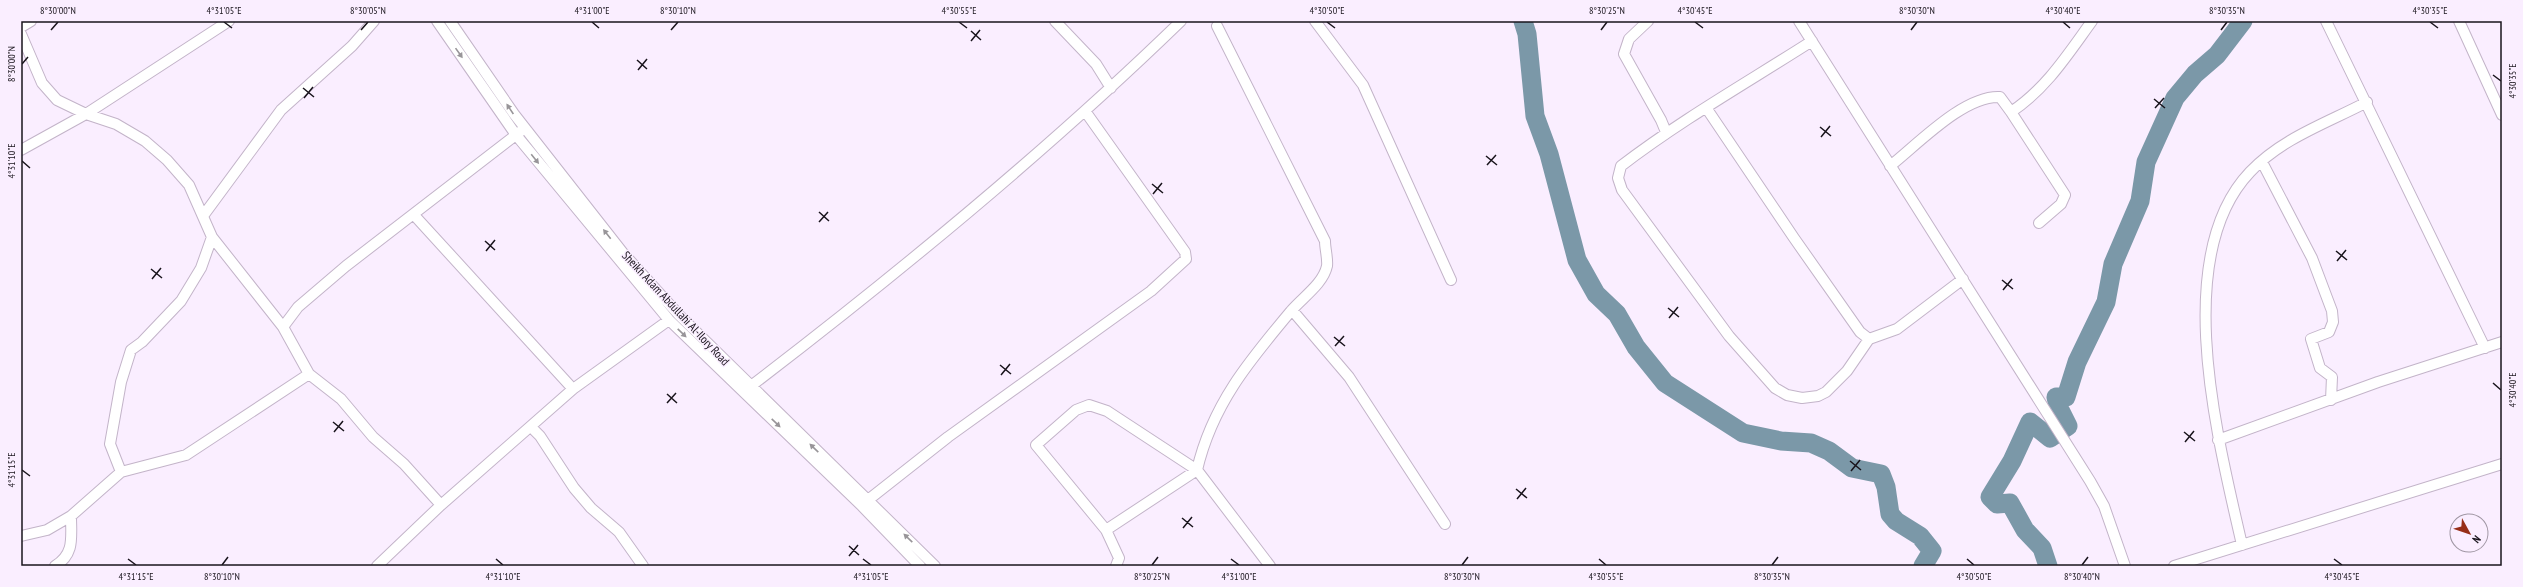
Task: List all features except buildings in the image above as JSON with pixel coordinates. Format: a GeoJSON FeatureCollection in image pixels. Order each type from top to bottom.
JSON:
{"type":"FeatureCollection","features":[{"type":"Feature","properties":{"kind":"street"},"geometry":{"type":"LineString","coordinates":[[21,26],[31,21]]}},
{"type":"Feature","properties":{"kind":"street"},"geometry":{"type":"LineString","coordinates":[[21,150],[86,114],[229,21]]}},
{"type":"Feature","properties":{"kind":"street"},"geometry":{"type":"LineString","coordinates":[[203,216],[281,110],[352,46],[374,21]]}},
{"type":"Feature","properties":{"kind":"street","name":"Sheikh Adam Abdullahi Al-Ilory Road"},"geometry":{"type":"LineString","coordinates":[[437,21],[516,135],[669,320],[862,506],[920,566]]}},
{"type":"Feature","properties":{"kind":"street","name":"Sheikh Adam Abdullahi Al-Ilory Road"},"geometry":{"type":"LineString","coordinates":[[450,21],[524,129],[623,253],[678,315],[935,566]]}},
{"type":"Feature","properties":{"kind":"street"},"geometry":{"type":"LineString","coordinates":[[1054,21],[1096,64],[1111,88]]}},
{"type":"Feature","properties":{"kind":"street"},"geometry":{"type":"LineString","coordinates":[[751,386],[871,294],[1085,112],[1181,21]]}},
{"type":"Feature","properties":{"kind":"street"},"geometry":{"type":"LineString","coordinates":[[1315,21],[1363,85],[1451,280]]}},
{"type":"Feature","properties":{"kind":"street"},"geometry":{"type":"LineString","coordinates":[[1648,21],[1629,39],[1624,54],[1661,120],[1666,132]]}},
{"type":"Feature","properties":{"kind":"street"},"geometry":{"type":"LineString","coordinates":[[1799,21],[1962,279],[2046,408],[2066,445],[2104,506],[2125,566]]}},
{"type":"Feature","properties":{"kind":"street"},"geometry":{"type":"LineString","coordinates":[[2012,112],[2036,94],[2092,21]]}},
{"type":"Feature","properties":{"kind":"street"},"geometry":{"type":"LineString","coordinates":[[2326,21],[2485,348]]}},
{"type":"Feature","properties":{"kind":"street"},"geometry":{"type":"LineString","coordinates":[[2459,21],[2502,115]]}},
{"type":"Feature","properties":{"kind":"street"},"geometry":{"type":"LineString","coordinates":[[1106,530],[1198,470],[1206,438],[1224,398],[1292,310],[1320,280],[1327,265],[1325,241],[1217,26]]}},
{"type":"Feature","properties":{"kind":"street"},"geometry":{"type":"LineString","coordinates":[[21,34],[42,83],[57,100],[86,114],[116,124],[145,141],[162,156],[189,185],[212,237],[283,327],[309,374],[341,399],[373,437],[404,464],[441,505]]}},
{"type":"Feature","properties":{"kind":"street"},"geometry":{"type":"LineString","coordinates":[[1812,41],[1707,109],[1666,132],[1621,166],[1618,178],[1622,190],[1729,336],[1775,388],[1802,398],[1818,396],[1826,392],[1847,371],[1868,339],[1897,330],[1962,279]]}},
{"type":"Feature","properties":{"kind":"street"},"geometry":{"type":"LineString","coordinates":[[1890,166],[1954,114],[1979,100],[1991,96],[2000,97],[2012,112],[2065,195],[2061,204],[2039,223]]}},
{"type":"Feature","properties":{"kind":"street"},"geometry":{"type":"LineString","coordinates":[[2242,545],[2218,440],[2208,377],[2209,263],[2218,225],[2236,189],[2251,170],[2278,148],[2314,127],[2366,102]]}},
{"type":"Feature","properties":{"kind":"street"},"geometry":{"type":"LineString","coordinates":[[1707,109],[1794,238],[1860,332],[1868,339]]}},
{"type":"Feature","properties":{"kind":"street"},"geometry":{"type":"LineString","coordinates":[[868,500],[948,437],[1151,291],[1186,259],[1184,252],[1085,112]]}},
{"type":"Feature","properties":{"kind":"street"},"geometry":{"type":"LineString","coordinates":[[283,327],[298,307],[320,287],[524,129]]}},
{"type":"Feature","properties":{"kind":"street"},"geometry":{"type":"LineString","coordinates":[[2262,162],[2312,258],[2332,311],[2333,322],[2329,332],[2311,339],[2320,368],[2332,377],[2331,400]]}},
{"type":"Feature","properties":{"kind":"street"},"geometry":{"type":"LineString","coordinates":[[414,215],[574,389]]}},
{"type":"Feature","properties":{"kind":"street"},"geometry":{"type":"LineString","coordinates":[[122,472],[110,444],[120,382],[131,350],[142,342],[180,301],[201,268],[212,237]]}},
{"type":"Feature","properties":{"kind":"street"},"geometry":{"type":"LineString","coordinates":[[1292,310],[1364,397],[1445,524]]}},
{"type":"Feature","properties":{"kind":"street"},"geometry":{"type":"LineString","coordinates":[[377,566],[441,505],[574,389],[669,320]]}},
{"type":"Feature","properties":{"kind":"street"},"geometry":{"type":"LineString","coordinates":[[2218,440],[2502,342]]}},
{"type":"Feature","properties":{"kind":"street"},"geometry":{"type":"LineString","coordinates":[[21,536],[47,530],[70,516],[122,472],[186,455],[309,374]]}},
{"type":"Feature","properties":{"kind":"street"},"geometry":{"type":"LineString","coordinates":[[1116,566],[1119,558],[1106,530],[1036,445],[1076,410],[1089,405],[1107,410],[1198,470],[1270,566]]}},
{"type":"Feature","properties":{"kind":"street"},"geometry":{"type":"LineString","coordinates":[[531,427],[540,436],[574,488],[590,508],[619,532],[643,566]]}},
{"type":"Feature","properties":{"kind":"street"},"geometry":{"type":"LineString","coordinates":[[2174,566],[2502,464]]}},
{"type":"Feature","properties":{"kind":"street"},"geometry":{"type":"LineString","coordinates":[[55,566],[68,556],[71,548],[70,516]]}},
{"type":"Feature","properties":{"kind":"waterway"},"geometry":{"type":"LineString","coordinates":[[1523,21],[1527,34],[1535,116],[1549,154],[1577,260],[1596,294],[1617,314],[1636,347],[1665,383],[1743,433],[1781,441],[1811,443],[1829,451],[1852,468],[1881,474],[1886,487],[1890,514],[1896,521],[1920,536],[1932,551],[1923,566]]}},
{"type":"Feature","properties":{"kind":"waterway"},"geometry":{"type":"LineString","coordinates":[[2048,566],[2042,548],[2025,530],[2010,503],[1997,504],[1990,497],[2012,461],[2030,422],[2050,438],[2068,426],[2058,406],[2056,397],[2066,397],[2077,362],[2106,302],[2113,264],[2140,201],[2146,162],[2175,98],[2195,74],[2217,55],[2243,21]]}}]}
